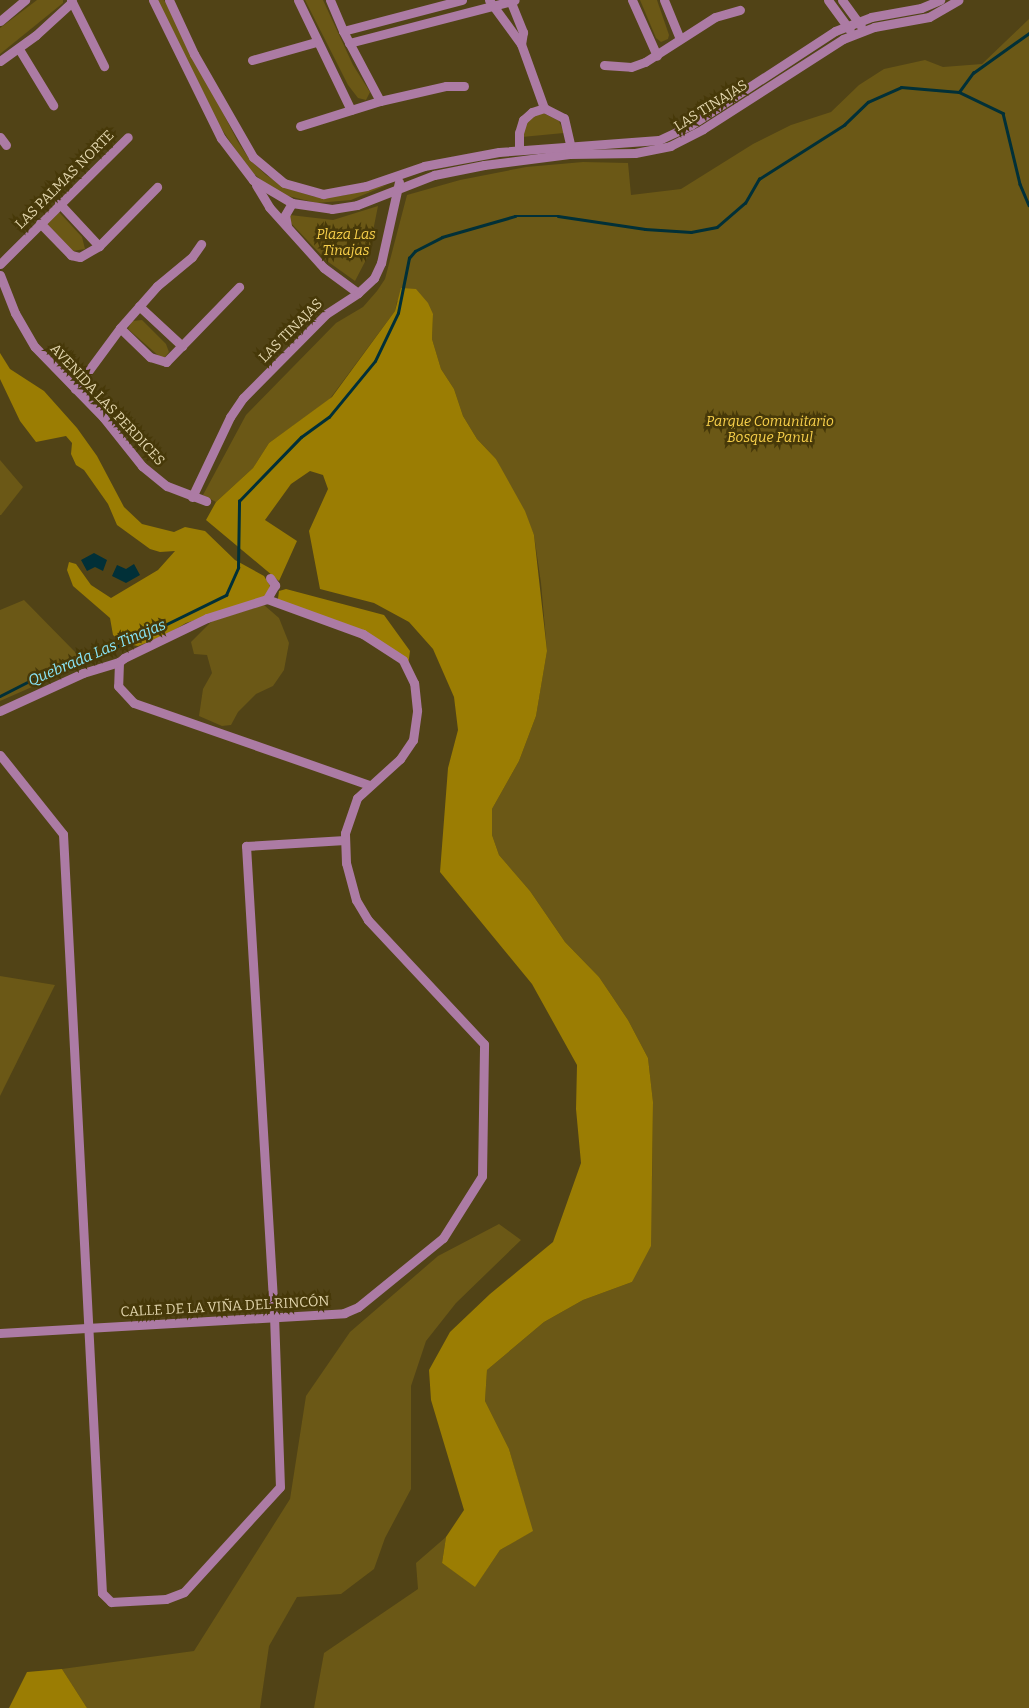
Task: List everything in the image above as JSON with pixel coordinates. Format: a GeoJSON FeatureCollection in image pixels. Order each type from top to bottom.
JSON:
{"type":"FeatureCollection","features":[{"type":"Feature","properties":{"kind":"street"},"geometry":{"type":"LineString","coordinates":[[0,21],[25,0]]}},
{"type":"Feature","properties":{"kind":"street"},"geometry":{"type":"LineString","coordinates":[[153,0],[221,138],[253,180],[269,207],[324,268],[358,293]]}},
{"type":"Feature","properties":{"kind":"street"},"geometry":{"type":"LineString","coordinates":[[168,0],[236,132],[253,157],[271,175],[303,191],[332,194],[400,174]]}},
{"type":"Feature","properties":{"kind":"street"},"geometry":{"type":"LineString","coordinates":[[298,0],[316,42],[351,110]]}},
{"type":"Feature","properties":{"kind":"street"},"geometry":{"type":"LineString","coordinates":[[330,0],[342,31],[380,101]]}},
{"type":"Feature","properties":{"kind":"street"},"geometry":{"type":"LineString","coordinates":[[342,31],[462,0]]}},
{"type":"Feature","properties":{"kind":"street"},"geometry":{"type":"LineString","coordinates":[[349,43],[491,3],[512,0],[523,32],[521,44]]}},
{"type":"Feature","properties":{"kind":"street"},"geometry":{"type":"LineString","coordinates":[[632,0],[657,56]]}},
{"type":"Feature","properties":{"kind":"street"},"geometry":{"type":"LineString","coordinates":[[664,0],[680,39]]}},
{"type":"Feature","properties":{"kind":"street"},"geometry":{"type":"LineString","coordinates":[[828,0],[854,34]]}},
{"type":"Feature","properties":{"kind":"street"},"geometry":{"type":"LineString","coordinates":[[842,0],[864,30]]}},
{"type":"Feature","properties":{"kind":"street","name":"LAS TINAJAS"},"geometry":{"type":"LineString","coordinates":[[192,497],[230,418],[243,398],[326,314],[369,284],[379,268],[399,186],[400,174],[452,160],[519,149],[570,144],[635,144],[670,136],[847,26],[858,21],[921,8],[940,0]]}},
{"type":"Feature","properties":{"kind":"street","name":"LAS TINAJAS"},"geometry":{"type":"LineString","coordinates":[[399,186],[434,175],[508,161],[569,154],[635,153],[670,146],[692,136],[854,34],[864,30],[929,17],[959,0]]}},
{"type":"Feature","properties":{"kind":"street"},"geometry":{"type":"LineString","coordinates":[[0,61],[19,49],[72,1],[104,66]]}},
{"type":"Feature","properties":{"kind":"street"},"geometry":{"type":"LineString","coordinates":[[491,3],[521,44],[544,108]]}},
{"type":"Feature","properties":{"kind":"street"},"geometry":{"type":"LineString","coordinates":[[604,65],[631,67],[657,56],[715,17],[740,10]]}},
{"type":"Feature","properties":{"kind":"street"},"geometry":{"type":"LineString","coordinates":[[252,60],[316,42]]}},
{"type":"Feature","properties":{"kind":"street"},"geometry":{"type":"LineString","coordinates":[[19,49],[53,105]]}},
{"type":"Feature","properties":{"kind":"street"},"geometry":{"type":"LineString","coordinates":[[300,126],[380,101],[446,86],[464,86]]}},
{"type":"Feature","properties":{"kind":"street"},"geometry":{"type":"LineString","coordinates":[[519,149],[518,133],[523,120],[532,112],[544,108],[558,112],[564,118],[570,144]]}},
{"type":"Feature","properties":{"kind":"street"},"geometry":{"type":"LineString","coordinates":[[0,137],[6,145]]}},
{"type":"Feature","properties":{"kind":"street","name":"LAS PALMAS NORTE"},"geometry":{"type":"LineString","coordinates":[[0,264],[59,203],[128,137]]}},
{"type":"Feature","properties":{"kind":"street"},"geometry":{"type":"LineString","coordinates":[[253,180],[292,203],[312,208],[342,208],[399,186]]}},
{"type":"Feature","properties":{"kind":"street"},"geometry":{"type":"LineString","coordinates":[[40,223],[71,255],[80,258],[88,255],[99,246],[157,187]]}},
{"type":"Feature","properties":{"kind":"street"},"geometry":{"type":"LineString","coordinates":[[59,203],[99,246]]}},
{"type":"Feature","properties":{"kind":"street"},"geometry":{"type":"LineString","coordinates":[[288,228],[285,215],[292,203]]}},
{"type":"Feature","properties":{"kind":"street"},"geometry":{"type":"LineString","coordinates":[[75,389],[120,328],[139,306],[157,286],[192,257],[201,244]]}},
{"type":"Feature","properties":{"kind":"street","name":"AVENIDA LAS PERDICES"},"geometry":{"type":"LineString","coordinates":[[0,275],[28,336],[51,366],[103,417],[149,473],[192,497],[206,502]]}},
{"type":"Feature","properties":{"kind":"street"},"geometry":{"type":"LineString","coordinates":[[120,328],[159,362],[166,362],[239,287]]}},
{"type":"Feature","properties":{"kind":"street"},"geometry":{"type":"LineString","coordinates":[[139,306],[182,346]]}},
{"type":"Feature","properties":{"kind":"street"},"geometry":{"type":"LineString","coordinates":[[0,711],[83,673],[119,662],[207,618],[267,599],[274,585],[270,578]]}},
{"type":"Feature","properties":{"kind":"street","name":"CALLE DE LA VIÑA DEL RINCÓN"},"geometry":{"type":"LineString","coordinates":[[0,1333],[274,1316],[340,1314],[358,1306],[443,1238],[478,1186],[484,1170],[484,1044],[363,913],[354,893],[345,840],[354,803],[369,785],[400,759],[414,734],[417,695],[403,660],[362,634],[267,599]]}},
{"type":"Feature","properties":{"kind":"street"},"geometry":{"type":"LineString","coordinates":[[119,662],[118,686],[134,703],[369,785]]}},
{"type":"Feature","properties":{"kind":"street"},"geometry":{"type":"LineString","coordinates":[[0,755],[63,834],[102,1593],[111,1602],[175,1597],[187,1589],[280,1487],[274,1316],[246,846],[345,840]]}},
{"type":"Feature","properties":{"kind":"green space"},"geometry":{"type":"Polygon","coordinates":[[[37,0],[63,0],[63,3],[0,54],[0,28],[37,0]]]}},
{"type":"Feature","properties":{"kind":"green space"},"geometry":{"type":"Polygon","coordinates":[[[157,0],[164,0],[238,142],[250,160],[266,175],[289,189],[315,197],[341,196],[387,185],[351,200],[317,203],[284,195],[249,170],[219,125],[157,0]]]}},
{"type":"Feature","properties":{"kind":"green space"},"geometry":{"type":"Polygon","coordinates":[[[305,0],[323,0],[353,65],[370,92],[366,100],[358,98],[348,85],[305,0]]]}},
{"type":"Feature","properties":{"kind":"green space"},"geometry":{"type":"Polygon","coordinates":[[[640,0],[657,0],[669,35],[668,39],[661,42],[656,38],[640,0]]]}},
{"type":"Feature","properties":{"kind":"green space","name":"Parque Comunitario Bosque Panul"},"geometry":{"type":"Polygon","coordinates":[[[1029,19],[1029,1708],[314,1708],[324,1653],[418,1589],[416,1563],[446,1537],[442,1563],[475,1586],[500,1550],[532,1531],[509,1449],[485,1401],[487,1370],[544,1322],[583,1300],[632,1282],[652,1182],[653,1102],[648,1058],[628,1020],[599,977],[565,942],[530,891],[499,855],[492,835],[492,809],[519,761],[536,716],[547,651],[541,583],[534,535],[496,459],[477,439],[463,416],[454,389],[441,369],[432,339],[433,314],[397,301],[395,311],[329,400],[269,443],[253,468],[216,502],[203,495],[246,415],[336,323],[363,307],[377,291],[385,279],[407,195],[460,180],[526,167],[583,162],[628,163],[631,195],[681,189],[753,144],[791,125],[831,112],[859,85],[884,69],[925,60],[943,67],[982,64],[1029,19]]]}},
{"type":"Feature","properties":{"kind":"green space"},"geometry":{"type":"Polygon","coordinates":[[[543,113],[559,121],[564,133],[522,137],[524,124],[532,116],[543,113]]]}},
{"type":"Feature","properties":{"kind":"green space","name":"Plaza Las Tinajas"},"geometry":{"type":"Polygon","coordinates":[[[378,206],[368,256],[355,281],[327,261],[287,219],[290,215],[333,220],[378,206]]]}},
{"type":"Feature","properties":{"kind":"green space"},"geometry":{"type":"Polygon","coordinates":[[[59,212],[82,237],[85,249],[73,251],[48,225],[46,221],[59,212]]]}},
{"type":"Feature","properties":{"kind":"green space"},"geometry":{"type":"Polygon","coordinates":[[[142,320],[166,344],[169,352],[165,357],[160,357],[128,329],[132,321],[142,320]]]}},
{"type":"Feature","properties":{"kind":"green space"},"geometry":{"type":"Polygon","coordinates":[[[0,460],[23,487],[1,515],[0,515],[0,460]]]}},
{"type":"Feature","properties":{"kind":"green space"},"geometry":{"type":"Polygon","coordinates":[[[24,600],[77,654],[89,662],[0,701],[0,610],[24,600]]]}},
{"type":"Feature","properties":{"kind":"green space"},"geometry":{"type":"Polygon","coordinates":[[[264,605],[279,618],[289,643],[284,670],[273,686],[256,694],[238,712],[231,725],[222,726],[199,716],[203,689],[212,673],[207,655],[194,654],[191,642],[212,621],[264,605]]]}},
{"type":"Feature","properties":{"kind":"green space"},"geometry":{"type":"Polygon","coordinates":[[[0,976],[55,985],[0,1096],[0,976]]]}},
{"type":"Feature","properties":{"kind":"green space"},"geometry":{"type":"Polygon","coordinates":[[[499,1224],[521,1240],[456,1303],[426,1341],[411,1386],[411,1489],[385,1538],[374,1569],[341,1594],[297,1597],[269,1646],[260,1708],[87,1708],[62,1669],[194,1651],[290,1499],[306,1396],[350,1332],[438,1256],[499,1224]]]}},
{"type":"Feature","properties":{"kind":"shaded area"},"geometry":{"type":"Polygon","coordinates":[[[401,288],[416,289],[428,303],[433,314],[432,339],[441,369],[454,389],[463,416],[477,439],[496,459],[525,511],[534,535],[547,651],[536,716],[519,761],[492,809],[492,835],[499,855],[530,891],[565,942],[599,977],[628,1020],[648,1058],[653,1102],[651,1246],[632,1282],[583,1300],[544,1322],[487,1370],[485,1401],[509,1449],[533,1531],[500,1550],[475,1587],[442,1563],[446,1537],[464,1510],[431,1400],[429,1370],[450,1332],[490,1294],[553,1242],[581,1163],[576,1109],[577,1065],[532,984],[440,872],[448,768],[458,730],[454,697],[433,649],[409,622],[374,603],[320,589],[309,531],[328,489],[323,475],[310,471],[291,484],[265,520],[297,541],[279,581],[206,520],[216,502],[253,468],[269,443],[332,397],[395,311],[401,288]]]}},
{"type":"Feature","properties":{"kind":"shaded area"},"geometry":{"type":"Polygon","coordinates":[[[0,353],[10,369],[44,391],[77,428],[97,456],[124,507],[142,524],[174,532],[185,527],[205,531],[235,560],[264,576],[270,586],[266,597],[186,623],[166,635],[138,646],[123,643],[113,635],[110,618],[73,586],[67,570],[69,562],[76,564],[91,585],[111,598],[158,570],[175,551],[160,552],[150,549],[117,525],[108,504],[84,470],[76,465],[71,454],[72,443],[66,436],[36,442],[20,421],[0,379],[0,353]]]}},
{"type":"Feature","properties":{"kind":"shaded area"},"geometry":{"type":"Polygon","coordinates":[[[286,589],[384,615],[410,651],[408,666],[382,645],[277,606],[279,591],[286,589]]]}},
{"type":"Feature","properties":{"kind":"shaded area"},"geometry":{"type":"Polygon","coordinates":[[[62,1669],[87,1708],[9,1708],[27,1672],[62,1669]]]}},
{"type":"Feature","properties":{"kind":"water"},"geometry":{"type":"Polygon","coordinates":[[[94,553],[107,560],[103,571],[95,567],[87,571],[81,560],[94,553]]]}},
{"type":"Feature","properties":{"kind":"water"},"geometry":{"type":"Polygon","coordinates":[[[134,564],[140,575],[126,583],[112,576],[117,565],[126,569],[134,564]]]}},
{"type":"Feature","properties":{"kind":"waterway"},"geometry":{"type":"LineString","coordinates":[[959,92],[973,73],[1029,33]]}},
{"type":"Feature","properties":{"kind":"waterway","name":"Quebrada Las Tinajas"},"geometry":{"type":"LineString","coordinates":[[0,696],[49,671],[132,641],[226,595],[238,568],[239,501],[301,437],[329,417],[375,361],[398,313],[409,258],[415,251],[442,237],[515,216],[558,216],[645,229],[691,232],[717,227],[745,203],[759,179],[844,125],[868,102],[901,87],[959,92],[1003,113],[1020,184],[1029,205]]}}]}
